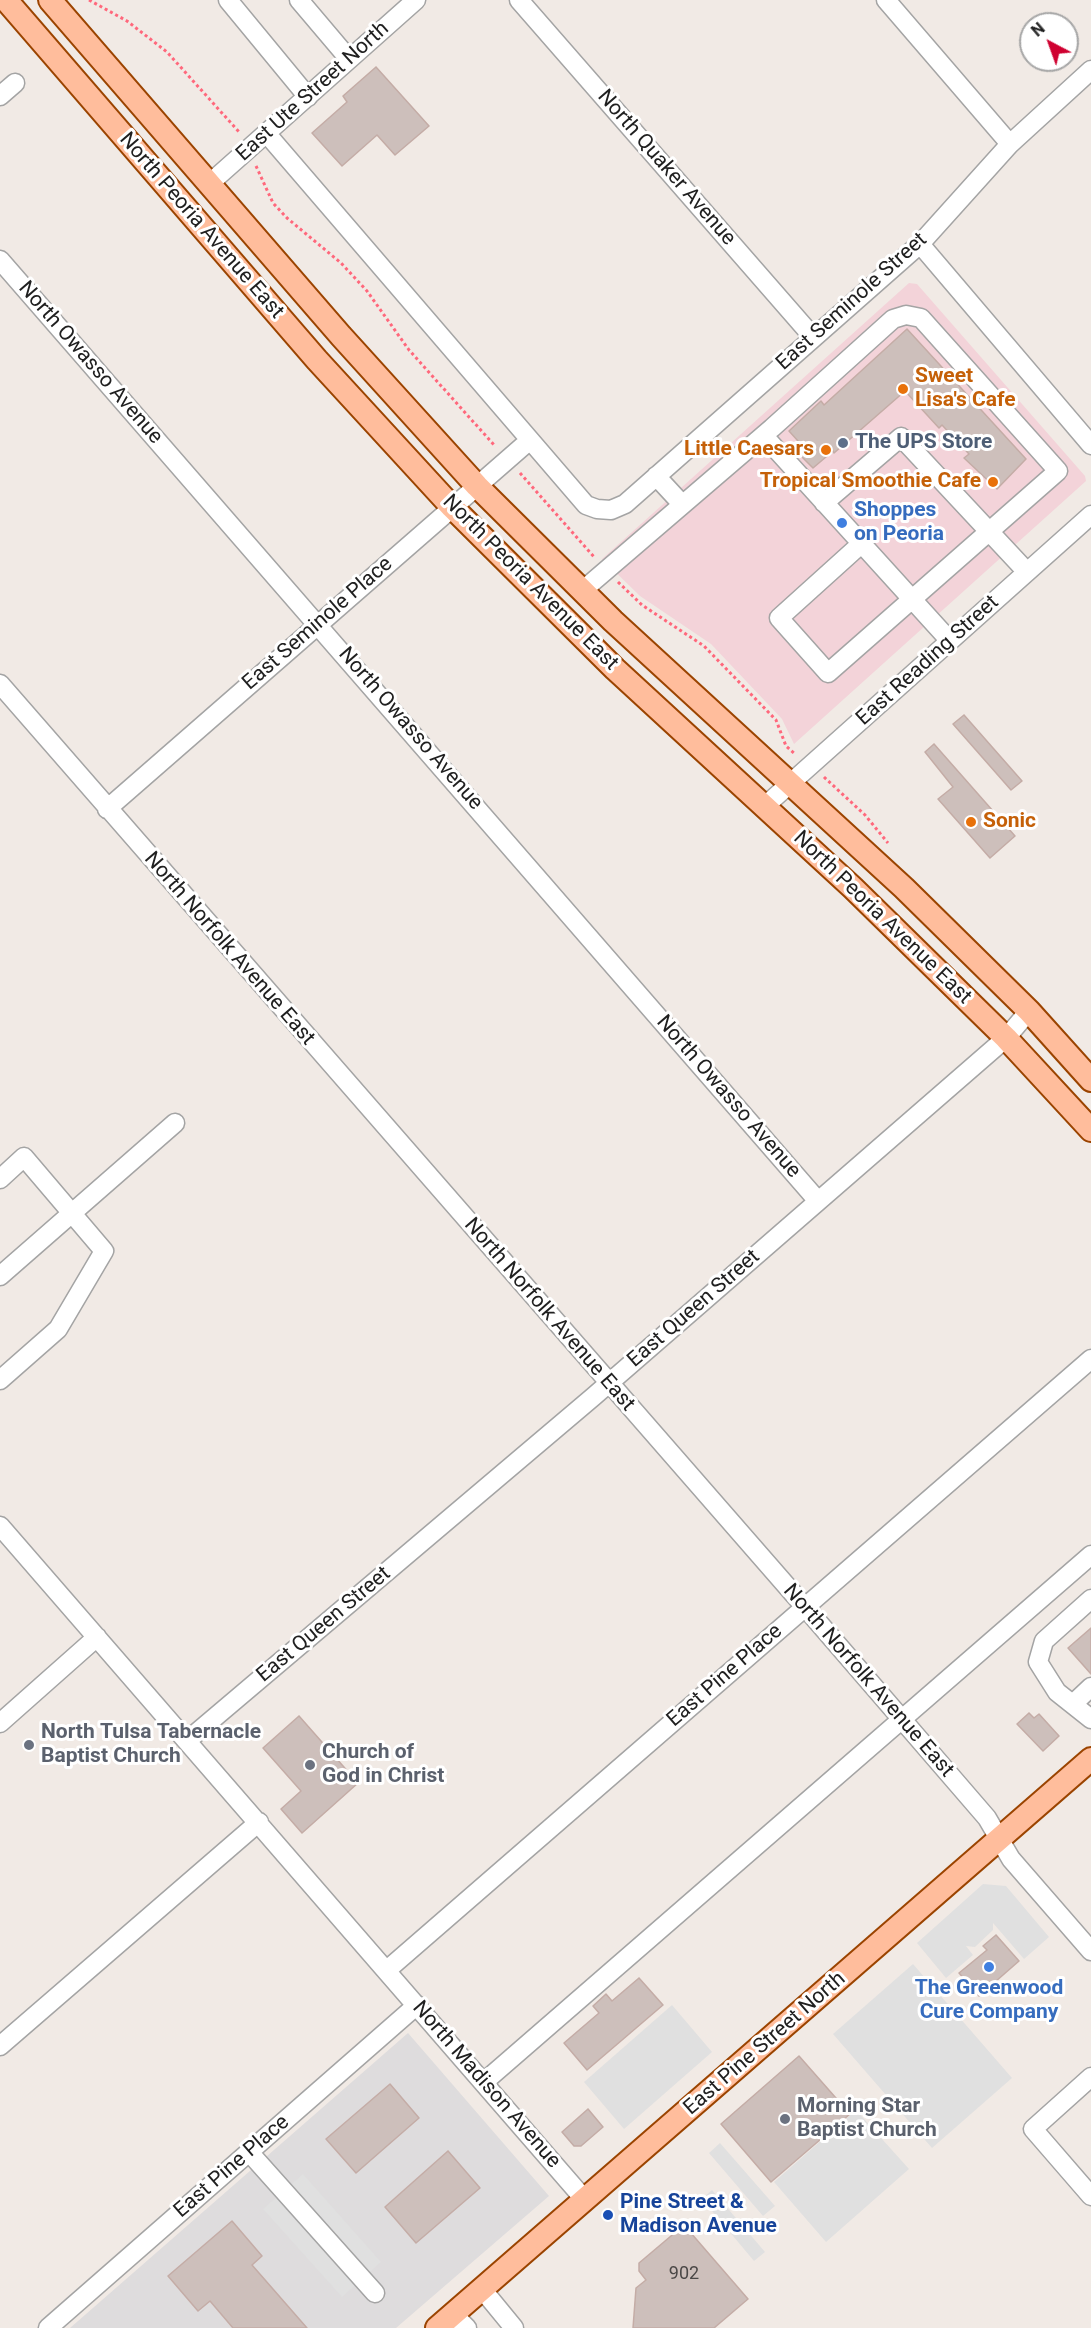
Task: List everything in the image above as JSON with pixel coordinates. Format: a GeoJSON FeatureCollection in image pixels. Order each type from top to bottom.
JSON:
{"type":"FeatureCollection","features":[{"type":"Feature","properties":{"kind":"main road","name":"North Peoria Avenue East"},"geometry":{"type":"LineString","coordinates":[[6,0],[317,360],[452,507],[615,669],[765,806],[1006,1038],[1091,1130]]}},
{"type":"Feature","properties":{"kind":"main road","name":"North Peoria Avenue East"},"geometry":{"type":"LineString","coordinates":[[50,0],[341,336],[477,486],[582,591],[904,888],[1029,1011],[1091,1080]]}},
{"type":"Feature","properties":{"kind":"main road","name":"East Pine Street North"},"geometry":{"type":"LineString","coordinates":[[452,2323],[483,2289],[1091,1759]]}},
{"type":"Feature","properties":{"kind":"street"},"geometry":{"type":"LineString","coordinates":[[228,0],[308,97]]}},
{"type":"Feature","properties":{"kind":"street"},"geometry":{"type":"LineString","coordinates":[[299,0],[349,60]]}},
{"type":"Feature","properties":{"kind":"street","name":"East Ute Street North"},"geometry":{"type":"LineString","coordinates":[[209,184],[416,0]]}},
{"type":"Feature","properties":{"kind":"street","name":"North Quaker Avenue"},"geometry":{"type":"LineString","coordinates":[[519,0],[813,337]]}},
{"type":"Feature","properties":{"kind":"street"},"geometry":{"type":"LineString","coordinates":[[886,0],[1010,144]]}},
{"type":"Feature","properties":{"kind":"street","name":"East Seminole Street"},"geometry":{"type":"LineString","coordinates":[[530,440],[586,505],[611,510],[625,504],[920,244],[1010,144],[1091,70]]}},
{"type":"Feature","properties":{"kind":"street"},"geometry":{"type":"LineString","coordinates":[[0,96],[15,83]]}},
{"type":"Feature","properties":{"kind":"street"},"geometry":{"type":"LineString","coordinates":[[267,134],[530,440]]}},
{"type":"Feature","properties":{"kind":"street"},"geometry":{"type":"LineString","coordinates":[[920,244],[1091,445]]}},
{"type":"Feature","properties":{"kind":"street","name":"North Owasso Avenue"},"geometry":{"type":"LineString","coordinates":[[0,260],[818,1201]]}},
{"type":"Feature","properties":{"kind":"street"},"geometry":{"type":"LineString","coordinates":[[582,591],[681,503],[764,436],[893,319],[906,315],[921,318],[1058,471],[828,673],[779,618],[861,544]]}},
{"type":"Feature","properties":{"kind":"street"},"geometry":{"type":"LineString","coordinates":[[764,436],[950,641]]}},
{"type":"Feature","properties":{"kind":"street"},"geometry":{"type":"LineString","coordinates":[[824,503],[901,437],[1027,572]]}},
{"type":"Feature","properties":{"kind":"street","name":"East Seminole Place"},"geometry":{"type":"LineString","coordinates":[[107,809],[530,440]]}},
{"type":"Feature","properties":{"kind":"street"},"geometry":{"type":"LineString","coordinates":[[656,476],[681,503]]}},
{"type":"Feature","properties":{"kind":"street","name":"East Reading Street"},"geometry":{"type":"LineString","coordinates":[[765,806],[1091,514]]}},
{"type":"Feature","properties":{"kind":"street","name":"North Norfolk Avenue East"},"geometry":{"type":"LineString","coordinates":[[0,684],[987,1818],[1011,1859],[1091,1951]]}},
{"type":"Feature","properties":{"kind":"street","name":"East Queen Street"},"geometry":{"type":"LineString","coordinates":[[188,1740],[818,1201],[1006,1038],[1029,1011]]}},
{"type":"Feature","properties":{"kind":"street"},"geometry":{"type":"LineString","coordinates":[[0,1276],[175,1123]]}},
{"type":"Feature","properties":{"kind":"street"},"geometry":{"type":"LineString","coordinates":[[0,1179],[24,1157],[104,1251],[58,1329],[0,1380]]}},
{"type":"Feature","properties":{"kind":"street","name":"East Pine Place"},"geometry":{"type":"LineString","coordinates":[[387,1970],[1091,1359]]}},
{"type":"Feature","properties":{"kind":"street","name":"North Madison Avenue"},"geometry":{"type":"LineString","coordinates":[[0,1526],[585,2200]]}},
{"type":"Feature","properties":{"kind":"street"},"geometry":{"type":"LineString","coordinates":[[484,2082],[1091,1555]]}},
{"type":"Feature","properties":{"kind":"street"},"geometry":{"type":"LineString","coordinates":[[1091,1599],[1044,1641],[1038,1662],[1057,1692],[1074,1703],[1091,1719]]}},
{"type":"Feature","properties":{"kind":"street"},"geometry":{"type":"LineString","coordinates":[[0,1723],[97,1637]]}},
{"type":"Feature","properties":{"kind":"street"},"geometry":{"type":"LineString","coordinates":[[1074,1703],[1091,1687]]}},
{"type":"Feature","properties":{"kind":"street"},"geometry":{"type":"LineString","coordinates":[[0,2046],[259,1822]]}},
{"type":"Feature","properties":{"kind":"street","name":"East Pine Place"},"geometry":{"type":"LineString","coordinates":[[48,2328],[417,2005]]}},
{"type":"Feature","properties":{"kind":"street"},"geometry":{"type":"LineString","coordinates":[[1091,2077],[1033,2129],[1091,2196]]}},
{"type":"Feature","properties":{"kind":"street"},"geometry":{"type":"LineString","coordinates":[[249,2152],[375,2293]]}},
{"type":"Feature","properties":{"kind":"street"},"geometry":{"type":"LineString","coordinates":[[483,2289],[514,2328]]}},
{"type":"Feature","properties":{"kind":"shaded area","name":"Shoppes on Peoria"},"geometry":{"type":"Polygon","coordinates":[[[909,283],[917,284],[1085,476],[1086,481],[794,744],[782,719],[711,644],[640,596],[602,559],[909,283]]]}},
{"type":"Feature","properties":{"kind":"shaded area"},"geometry":{"type":"Polygon","coordinates":[[[983,1884],[1006,1886],[1049,1937],[1024,1959],[993,1923],[993,1930],[975,1947],[966,1946],[973,1955],[946,1978],[917,1943],[983,1884]]]}},
{"type":"Feature","properties":{"kind":"shaded area"},"geometry":{"type":"Polygon","coordinates":[[[913,1964],[1012,2078],[932,2148],[833,2034],[913,1964]]]}},
{"type":"Feature","properties":{"kind":"shaded area"},"geometry":{"type":"Polygon","coordinates":[[[672,2005],[712,2052],[624,2129],[584,2082],[672,2005]]]}},
{"type":"Feature","properties":{"kind":"shaded area"},"geometry":{"type":"Polygon","coordinates":[[[408,2033],[549,2196],[396,2328],[70,2328],[408,2033]]]}},
{"type":"Feature","properties":{"kind":"shaded area"},"geometry":{"type":"Polygon","coordinates":[[[856,2110],[909,2169],[826,2242],[774,2182],[856,2110]]]}},
{"type":"Feature","properties":{"kind":"shaded area"},"geometry":{"type":"Polygon","coordinates":[[[720,2143],[775,2206],[763,2216],[709,2153],[720,2143]]]}},
{"type":"Feature","properties":{"kind":"shaded area"},"geometry":{"type":"Polygon","coordinates":[[[303,2174],[381,2262],[342,2297],[263,2209],[303,2174]]]}},
{"type":"Feature","properties":{"kind":"shaded area"},"geometry":{"type":"Polygon","coordinates":[[[712,2190],[765,2252],[754,2261],[702,2199],[712,2190]]]}},
{"type":"Feature","properties":{"kind":"building"},"geometry":{"type":"Polygon","coordinates":[[[376,67],[429,126],[395,155],[377,135],[342,166],[312,133],[347,102],[343,96],[376,67]]]}},
{"type":"Feature","properties":{"kind":"building"},"geometry":{"type":"Polygon","coordinates":[[[907,329],[1026,459],[997,489],[964,458],[969,454],[942,425],[939,428],[905,391],[834,453],[833,451],[813,468],[801,456],[807,451],[789,431],[821,401],[824,405],[907,329]]]}},
{"type":"Feature","properties":{"kind":"building"},"geometry":{"type":"Polygon","coordinates":[[[964,715],[1022,781],[1011,790],[953,724],[964,715]]]}},
{"type":"Feature","properties":{"kind":"building"},"geometry":{"type":"Polygon","coordinates":[[[934,744],[1015,836],[990,858],[938,799],[953,787],[925,752],[934,744]]]}},
{"type":"Feature","properties":{"kind":"building"},"geometry":{"type":"Polygon","coordinates":[[[1091,1628],[1091,1674],[1068,1648],[1091,1628]]]}},
{"type":"Feature","properties":{"kind":"building"},"geometry":{"type":"Polygon","coordinates":[[[1029,1713],[1034,1718],[1039,1714],[1059,1736],[1043,1751],[1017,1724],[1029,1713]]]}},
{"type":"Feature","properties":{"kind":"building","name":"Church of God in Christ"},"geometry":{"type":"Polygon","coordinates":[[[299,1716],[358,1783],[302,1833],[281,1809],[301,1791],[263,1748],[299,1716]]]}},
{"type":"Feature","properties":{"kind":"building","name":"The Greenwood Cure Company"},"geometry":{"type":"Polygon","coordinates":[[[996,1935],[1019,1961],[979,1996],[959,1973],[987,1950],[983,1946],[996,1935]]]}},
{"type":"Feature","properties":{"kind":"building"},"geometry":{"type":"Polygon","coordinates":[[[639,1978],[663,2005],[587,2070],[564,2043],[599,2013],[593,2006],[606,1994],[612,2001],[639,1978]]]}},
{"type":"Feature","properties":{"kind":"building","name":"Morning Star Baptist Church"},"geometry":{"type":"Polygon","coordinates":[[[799,2056],[850,2114],[771,2182],[721,2124],[799,2056]]]}},
{"type":"Feature","properties":{"kind":"building"},"geometry":{"type":"Polygon","coordinates":[[[390,2084],[419,2118],[356,2173],[326,2139],[390,2084]]]}},
{"type":"Feature","properties":{"kind":"building"},"geometry":{"type":"Polygon","coordinates":[[[588,2109],[603,2127],[581,2146],[574,2146],[562,2132],[588,2109]]]}},
{"type":"Feature","properties":{"kind":"building"},"geometry":{"type":"Polygon","coordinates":[[[448,2151],[480,2188],[416,2243],[385,2207],[448,2151]]]}},
{"type":"Feature","properties":{"kind":"building"},"geometry":{"type":"Polygon","coordinates":[[[232,2221],[262,2256],[252,2265],[307,2328],[233,2328],[210,2301],[198,2311],[168,2276],[232,2221]]]}},
{"type":"Feature","properties":{"kind":"building"},"geometry":{"type":"Polygon","coordinates":[[[684,2225],[748,2299],[714,2328],[633,2328],[636,2288],[646,2280],[639,2271],[639,2263],[684,2225]]]}},
{"type":"Feature","properties":{"kind":"place","name":"Sweet Lisa's Cafe"},"geometry":{"type":"Point","coordinates":[903,389]}},
{"type":"Feature","properties":{"kind":"place","name":"The UPS Store"},"geometry":{"type":"Point","coordinates":[843,443]}},
{"type":"Feature","properties":{"kind":"place","name":"Little Caesars"},"geometry":{"type":"Point","coordinates":[826,450]}},
{"type":"Feature","properties":{"kind":"place","name":"Tropical Smoothie Cafe"},"geometry":{"type":"Point","coordinates":[993,482]}},
{"type":"Feature","properties":{"kind":"place","name":"Shoppes on Peoria"},"geometry":{"type":"Point","coordinates":[842,523]}},
{"type":"Feature","properties":{"kind":"place","name":"Sonic"},"geometry":{"type":"Point","coordinates":[971,822]}},
{"type":"Feature","properties":{"kind":"place","name":"North Tulsa Tabernacle Baptist Church"},"geometry":{"type":"Point","coordinates":[29,1745]}},
{"type":"Feature","properties":{"kind":"place","name":"Church of God in Christ"},"geometry":{"type":"Point","coordinates":[310,1765]}},
{"type":"Feature","properties":{"kind":"place","name":"The Greenwood Cure Company"},"geometry":{"type":"Point","coordinates":[989,1967]}},
{"type":"Feature","properties":{"kind":"place","name":"Morning Star Baptist Church"},"geometry":{"type":"Point","coordinates":[785,2119]}},
{"type":"Feature","properties":{"kind":"place","name":"Pine Street & Madison Avenue"},"geometry":{"type":"Point","coordinates":[608,2215]}}]}
